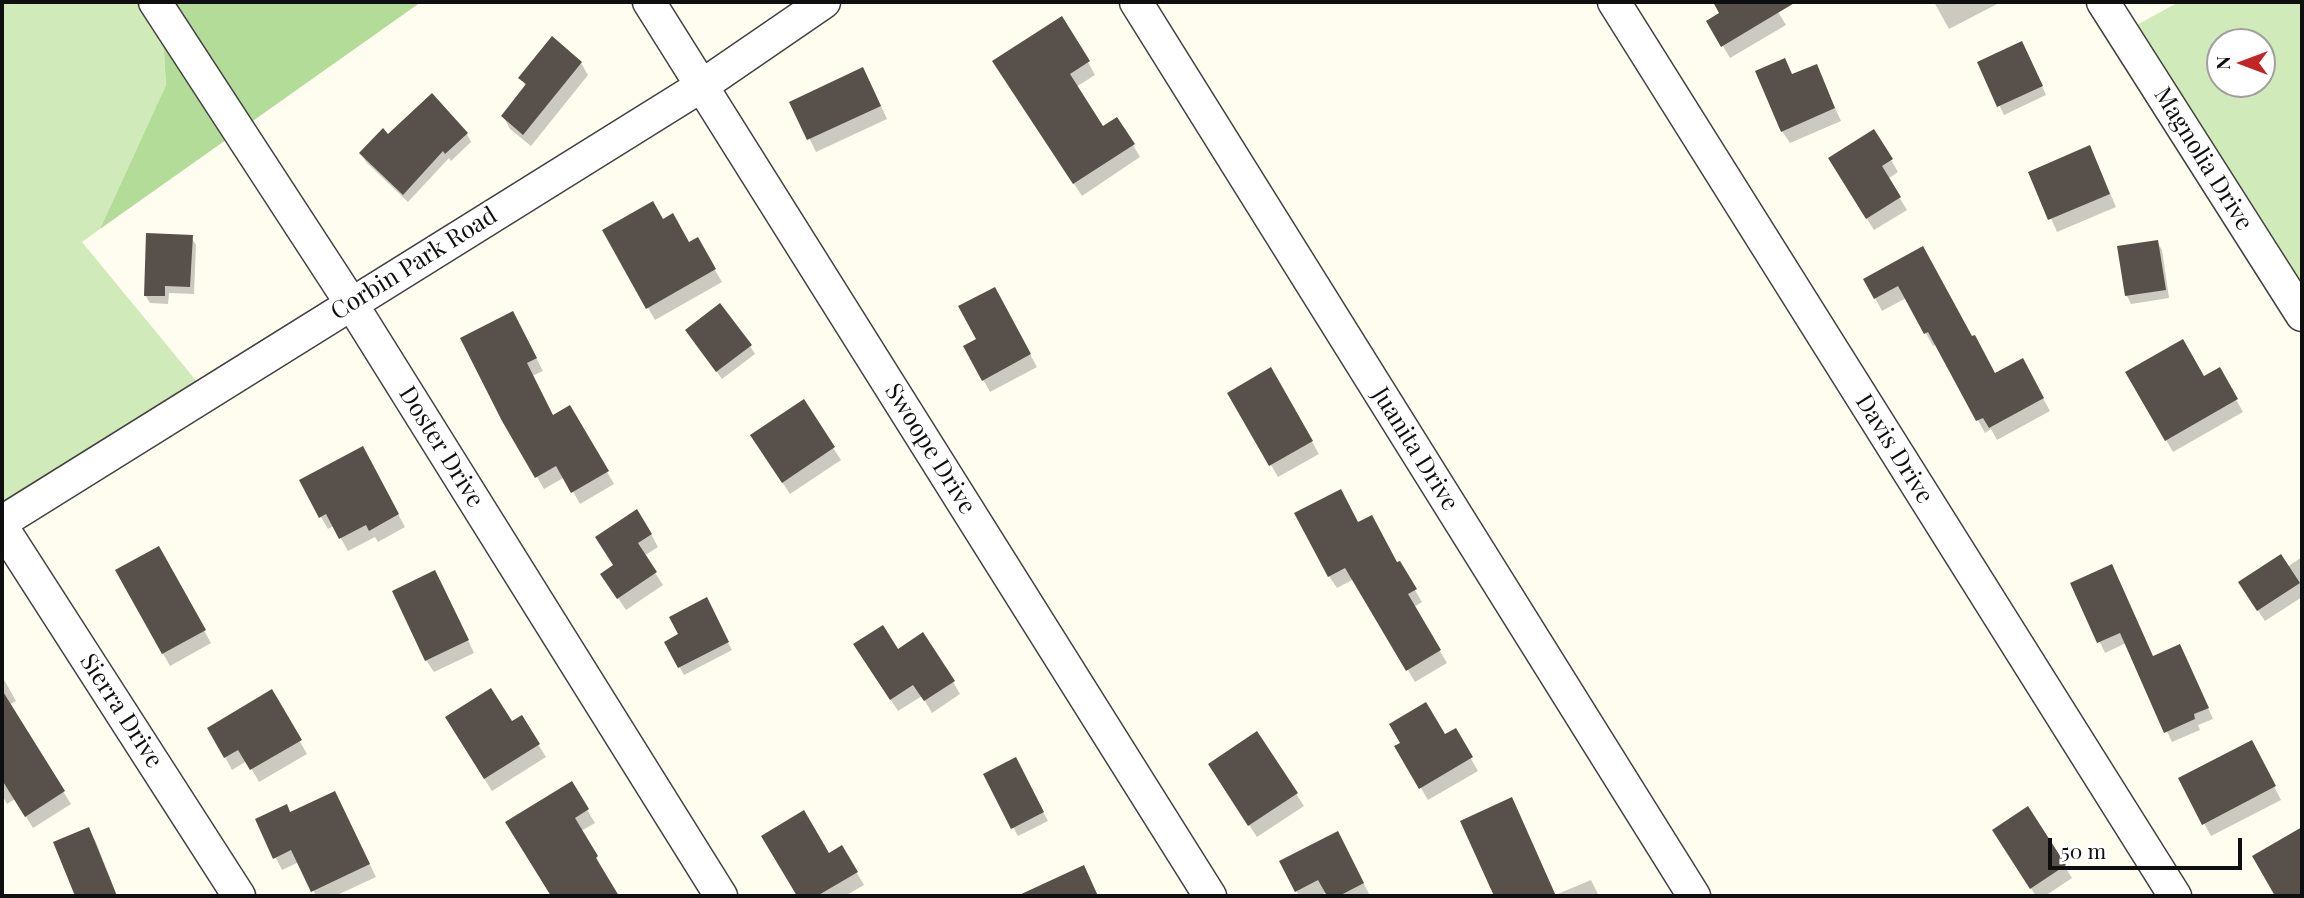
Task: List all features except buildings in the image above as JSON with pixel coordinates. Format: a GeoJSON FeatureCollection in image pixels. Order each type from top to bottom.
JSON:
{"type":"FeatureCollection","features":[{"type":"Feature","properties":{"kind":"street","name":"Doster Drive"},"geometry":{"type":"LineString","coordinates":[[155,2],[351,303],[721,896]]}},
{"type":"Feature","properties":{"kind":"street","name":"Swoope Drive"},"geometry":{"type":"LineString","coordinates":[[649,2],[1210,896]]}},
{"type":"Feature","properties":{"kind":"street","name":"Corbin Park Road"},"geometry":{"type":"LineString","coordinates":[[2,524],[703,85],[824,2]]}},
{"type":"Feature","properties":{"kind":"street","name":"Juanita Drive"},"geometry":{"type":"LineString","coordinates":[[1136,2],[1694,896]]}},
{"type":"Feature","properties":{"kind":"street","name":"Davis Drive"},"geometry":{"type":"LineString","coordinates":[[1614,2],[2175,896]]}},
{"type":"Feature","properties":{"kind":"street","name":"Magnolia Drive"},"geometry":{"type":"LineString","coordinates":[[2103,2],[2302,315]]}},
{"type":"Feature","properties":{"kind":"street","name":"Sierra Drive"},"geometry":{"type":"LineString","coordinates":[[2,524],[239,896]]}},
{"type":"Feature","properties":{"kind":"green space"},"geometry":{"type":"Polygon","coordinates":[[[2,2],[161,2],[166,85],[100,229],[82,242],[208,395],[2,533],[2,2]]]}},
{"type":"Feature","properties":{"kind":"green space"},"geometry":{"type":"Polygon","coordinates":[[[161,2],[421,2],[100,229],[166,85],[161,2]]]}},
{"type":"Feature","properties":{"kind":"green space"},"geometry":{"type":"Polygon","coordinates":[[[2179,2],[2302,2],[2302,294],[2131,28],[2179,2]]]}}]}
